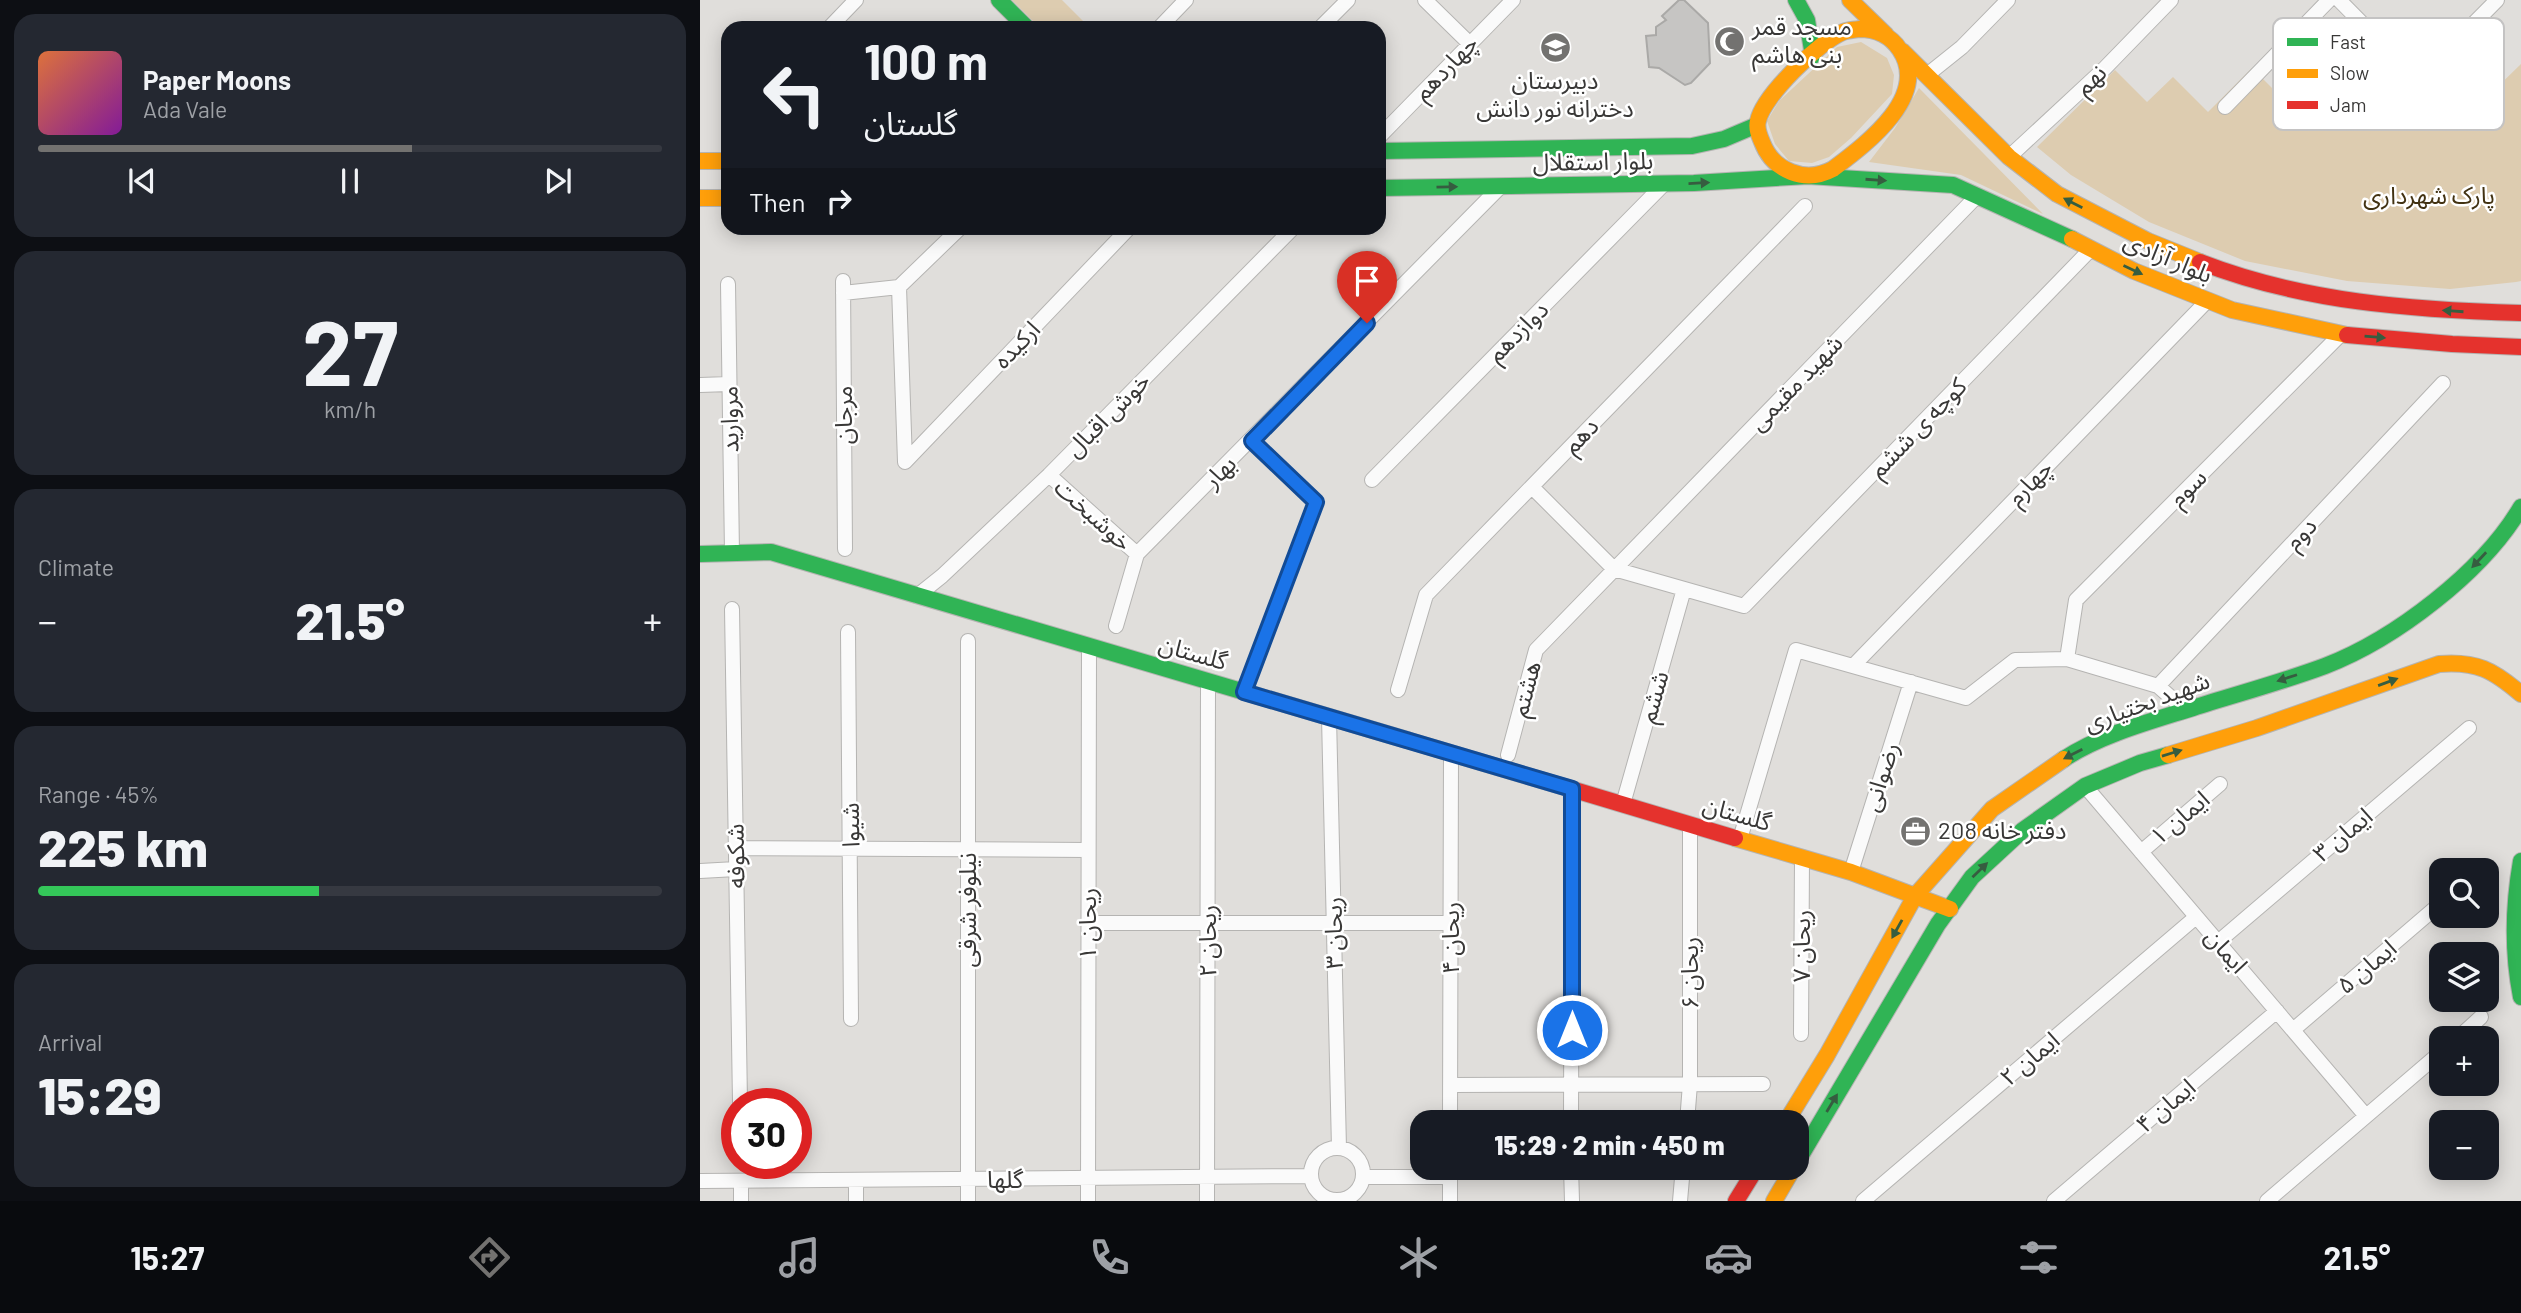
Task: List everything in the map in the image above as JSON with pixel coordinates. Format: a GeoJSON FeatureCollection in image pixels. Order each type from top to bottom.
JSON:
{"type":"FeatureCollection","features":[{"type":"Feature","properties":{"kind":"main road"},"geometry":{"type":"LineString","coordinates":[[1796,0],[1807,20],[1813,56]]}},
{"type":"Feature","properties":{"kind":"main road","name":"بلوار آزادی"},"geometry":{"type":"LineString","coordinates":[[1850,0],[2009,157],[2057,194],[2148,241],[2242,278],[2347,301],[2454,311],[2521,313]]}},
{"type":"Feature","properties":{"kind":"main road"},"geometry":{"type":"LineString","coordinates":[[1011,4],[1022,21]]}},
{"type":"Feature","properties":{"kind":"main road"},"geometry":{"type":"LineString","coordinates":[[1859,29],[1876,31],[1896,45],[1908,66],[1909,83],[1905,99],[1895,112],[1838,166],[1824,173],[1808,176],[1792,173],[1778,166],[1767,154],[1757,125],[1771,94],[1829,41],[1843,32],[1859,29]]}},
{"type":"Feature","properties":{"kind":"main road","name":"بلوار استقلال"},"geometry":{"type":"LineString","coordinates":[[1386,151],[1692,146],[1724,139],[1757,125]]}},
{"type":"Feature","properties":{"kind":"main road"},"geometry":{"type":"LineString","coordinates":[[700,161],[721,161]]}},
{"type":"Feature","properties":{"kind":"main road","name":"بلوار آزادی"},"geometry":{"type":"LineString","coordinates":[[1808,176],[1953,185],[2041,223],[2134,271],[2232,310],[2341,334],[2452,344],[2521,346]]}},
{"type":"Feature","properties":{"kind":"main road","name":"بلوار استقلال"},"geometry":{"type":"LineString","coordinates":[[1386,188],[1664,184],[1808,176]]}},
{"type":"Feature","properties":{"kind":"main road"},"geometry":{"type":"LineString","coordinates":[[700,198],[721,198]]}},
{"type":"Feature","properties":{"kind":"main road","name":"شهید بختیاری"},"geometry":{"type":"LineString","coordinates":[[1793,1110],[1915,896],[1992,809],[2068,756],[2132,727],[2327,665],[2385,635],[2420,614],[2471,569],[2510,526],[2521,507]]}},
{"type":"Feature","properties":{"kind":"main road","name":"گلستان"},"geometry":{"type":"LineString","coordinates":[[700,554],[771,552],[1802,857],[1950,909]]}},
{"type":"Feature","properties":{"kind":"main road"},"geometry":{"type":"LineString","coordinates":[[1809,1142],[1972,877],[2023,830],[2085,786],[2140,763],[2257,728],[2439,664],[2479,664],[2500,676],[2521,694]]}},
{"type":"Feature","properties":{"kind":"main road"},"geometry":{"type":"LineString","coordinates":[[2521,861],[2516,888],[2514,957],[2521,997]]}},
{"type":"Feature","properties":{"kind":"main road"},"geometry":{"type":"LineString","coordinates":[[1736,1201],[1749,1180]]}},
{"type":"Feature","properties":{"kind":"main road"},"geometry":{"type":"LineString","coordinates":[[1774,1201],[1786,1180]]}},
{"type":"Feature","properties":{"kind":"street"},"geometry":{"type":"LineString","coordinates":[[836,21],[856,0]]}},
{"type":"Feature","properties":{"kind":"street"},"geometry":{"type":"LineString","coordinates":[[1165,21],[1186,0]]}},
{"type":"Feature","properties":{"kind":"street"},"geometry":{"type":"LineString","coordinates":[[1328,21],[1348,0]]}},
{"type":"Feature","properties":{"kind":"street"},"geometry":{"type":"LineString","coordinates":[[1426,0],[1470,44]]}},
{"type":"Feature","properties":{"kind":"street","name":"چهاردهم"},"geometry":{"type":"LineString","coordinates":[[1386,130],[1513,0]]}},
{"type":"Feature","properties":{"kind":"street"},"geometry":{"type":"LineString","coordinates":[[1927,75],[1962,47],[2008,0]]}},
{"type":"Feature","properties":{"kind":"street","name":"نهم"},"geometry":{"type":"LineString","coordinates":[[2009,157],[2105,68],[2171,0]]}},
{"type":"Feature","properties":{"kind":"street"},"geometry":{"type":"LineString","coordinates":[[2312,18],[2329,0]]}},
{"type":"Feature","properties":{"kind":"street"},"geometry":{"type":"LineString","coordinates":[[2339,0],[2357,18]]}},
{"type":"Feature","properties":{"kind":"street"},"geometry":{"type":"LineString","coordinates":[[2479,18],[2497,0]]}},
{"type":"Feature","properties":{"kind":"street"},"geometry":{"type":"LineString","coordinates":[[2225,107],[2273,58]]}},
{"type":"Feature","properties":{"kind":"street","name":"دوازدهم"},"geometry":{"type":"LineString","coordinates":[[1373,480],[1664,184]]}},
{"type":"Feature","properties":{"kind":"street","name":"بهار"},"geometry":{"type":"LineString","coordinates":[[1116,626],[1137,554],[1252,441],[1501,186]]}},
{"type":"Feature","properties":{"kind":"street","name":"شهید مقیمی"},"geometry":{"type":"LineString","coordinates":[[1614,569],[1977,196]]}},
{"type":"Feature","properties":{"kind":"street","name":"دهم"},"geometry":{"type":"LineString","coordinates":[[1398,690],[1426,596],[1805,206]]}},
{"type":"Feature","properties":{"kind":"street"},"geometry":{"type":"LineString","coordinates":[[899,287],[953,235]]}},
{"type":"Feature","properties":{"kind":"street","name":"ارکیده"},"geometry":{"type":"LineString","coordinates":[[899,287],[905,462],[1122,235]]}},
{"type":"Feature","properties":{"kind":"street","name":"خوش اقبال"},"geometry":{"type":"LineString","coordinates":[[917,596],[942,576],[1049,475],[1286,235]]}},
{"type":"Feature","properties":{"kind":"street","name":"کوچه ی ششم"},"geometry":{"type":"LineString","coordinates":[[1684,589],[1744,606],[2091,249]]}},
{"type":"Feature","properties":{"kind":"street","name":"مروارید"},"geometry":{"type":"LineString","coordinates":[[727,284],[732,553]]}},
{"type":"Feature","properties":{"kind":"street","name":"مرجان"},"geometry":{"type":"LineString","coordinates":[[845,549],[843,287],[899,287]]}},
{"type":"Feature","properties":{"kind":"street","name":"چهارم"},"geometry":{"type":"LineString","coordinates":[[1853,666],[2208,300]]}},
{"type":"Feature","properties":{"kind":"street","name":"سوم"},"geometry":{"type":"LineString","coordinates":[[2067,659],[2076,600],[2341,334]]}},
{"type":"Feature","properties":{"kind":"street","name":"دوم"},"geometry":{"type":"LineString","coordinates":[[2158,685],[2443,383]]}},
{"type":"Feature","properties":{"kind":"street"},"geometry":{"type":"LineString","coordinates":[[700,385],[729,384]]}},
{"type":"Feature","properties":{"kind":"street"},"geometry":{"type":"LineString","coordinates":[[1244,692],[1316,502],[1252,441]]}},
{"type":"Feature","properties":{"kind":"street","name":"خوشبخت"},"geometry":{"type":"LineString","coordinates":[[1049,475],[1137,554]]}},
{"type":"Feature","properties":{"kind":"street"},"geometry":{"type":"LineString","coordinates":[[1532,487],[1614,569],[1684,589]]}},
{"type":"Feature","properties":{"kind":"street","name":"هشتم"},"geometry":{"type":"LineString","coordinates":[[1508,755],[1536,650],[1614,569]]}},
{"type":"Feature","properties":{"kind":"street","name":"ششم"},"geometry":{"type":"LineString","coordinates":[[1623,804],[1684,589]]}},
{"type":"Feature","properties":{"kind":"street","name":"شکوفه"},"geometry":{"type":"LineString","coordinates":[[732,609],[740,1088]]}},
{"type":"Feature","properties":{"kind":"street","name":"شیوا"},"geometry":{"type":"LineString","coordinates":[[848,632],[851,1019]]}},
{"type":"Feature","properties":{"kind":"street","name":"نیلوفر شرقی"},"geometry":{"type":"LineString","coordinates":[[968,641],[968,1201]]}},
{"type":"Feature","properties":{"kind":"street","name":"ریحان ۱"},"geometry":{"type":"LineString","coordinates":[[1088,1201],[1089,646]]}},
{"type":"Feature","properties":{"kind":"street"},"geometry":{"type":"LineString","coordinates":[[1740,839],[1796,650],[1966,698],[2015,660],[2067,659],[2158,685],[2185,710]]}},
{"type":"Feature","properties":{"kind":"street","name":"ریحان ۲"},"geometry":{"type":"LineString","coordinates":[[1208,1201],[1209,682]]}},
{"type":"Feature","properties":{"kind":"street","name":"رضوانی"},"geometry":{"type":"LineString","coordinates":[[1851,872],[1911,682]]}},
{"type":"Feature","properties":{"kind":"street","name":"ریحان ۳"},"geometry":{"type":"LineString","coordinates":[[1329,717],[1339,1148]]}},
{"type":"Feature","properties":{"kind":"street","name":"ایمان ۳"},"geometry":{"type":"LineString","coordinates":[[2218,942],[2469,729]]}},
{"type":"Feature","properties":{"kind":"street","name":"ریحان ۴"},"geometry":{"type":"LineString","coordinates":[[1450,1110],[1451,754]]}},
{"type":"Feature","properties":{"kind":"street","name":"ایمان ۱"},"geometry":{"type":"LineString","coordinates":[[2141,852],[2220,784]]}},
{"type":"Feature","properties":{"kind":"street","name":"ایمان"},"geometry":{"type":"LineString","coordinates":[[2085,786],[2366,1116]]}},
{"type":"Feature","properties":{"kind":"street"},"geometry":{"type":"LineString","coordinates":[[1571,1110],[1572,789]]}},
{"type":"Feature","properties":{"kind":"street","name":"ریحان ۶"},"geometry":{"type":"LineString","coordinates":[[1688,1110],[1690,824]]}},
{"type":"Feature","properties":{"kind":"street"},"geometry":{"type":"LineString","coordinates":[[736,848],[1088,850]]}},
{"type":"Feature","properties":{"kind":"street","name":"ریحان ۷"},"geometry":{"type":"LineString","coordinates":[[1801,1034],[1802,857]]}},
{"type":"Feature","properties":{"kind":"street"},"geometry":{"type":"LineString","coordinates":[[700,871],[736,869]]}},
{"type":"Feature","properties":{"kind":"street","name":"ایمان ۵"},"geometry":{"type":"LineString","coordinates":[[2293,1030],[2429,914]]}},
{"type":"Feature","properties":{"kind":"street","name":"ایمان ۲"},"geometry":{"type":"LineString","coordinates":[[1863,1201],[2196,917]]}},
{"type":"Feature","properties":{"kind":"street"},"geometry":{"type":"LineString","coordinates":[[1088,923],[1451,923]]}},
{"type":"Feature","properties":{"kind":"street","name":"ایمان ۴"},"geometry":{"type":"LineString","coordinates":[[2054,1201],[2277,1011]]}},
{"type":"Feature","properties":{"kind":"street"},"geometry":{"type":"LineString","coordinates":[[2472,1026],[2482,1017]]}},
{"type":"Feature","properties":{"kind":"street"},"geometry":{"type":"LineString","coordinates":[[2266,1201],[2429,1062]]}},
{"type":"Feature","properties":{"kind":"street"},"geometry":{"type":"LineString","coordinates":[[1450,1085],[1763,1084]]}},
{"type":"Feature","properties":{"kind":"street"},"geometry":{"type":"LineString","coordinates":[[1339,1148],[1354,1154],[1363,1168],[1363,1177],[1357,1192],[1335,1201],[1315,1190],[1310,1176],[1318,1156],[1325,1151],[1339,1148]]}},
{"type":"Feature","properties":{"kind":"street"},"geometry":{"type":"LineString","coordinates":[[1363,1177],[1410,1174]]}},
{"type":"Feature","properties":{"kind":"street","name":"گلها"},"geometry":{"type":"LineString","coordinates":[[700,1181],[1310,1176]]}},
{"type":"Feature","properties":{"kind":"street"},"geometry":{"type":"LineString","coordinates":[[856,1180],[856,1201]]}},
{"type":"Feature","properties":{"kind":"street"},"geometry":{"type":"LineString","coordinates":[[1450,1180],[1451,1201]]}},
{"type":"Feature","properties":{"kind":"street"},"geometry":{"type":"LineString","coordinates":[[1571,1180],[1572,1201]]}},
{"type":"Feature","properties":{"kind":"street"},"geometry":{"type":"LineString","coordinates":[[1680,1201],[1682,1180]]}},
{"type":"Feature","properties":{"kind":"street"},"geometry":{"type":"LineString","coordinates":[[741,1181],[741,1201]]}},
{"type":"Feature","properties":{"kind":"green space"},"geometry":{"type":"Polygon","coordinates":[[[1012,0],[1062,0],[1083,21],[1033,21],[1012,0]]]}},
{"type":"Feature","properties":{"kind":"green space"},"geometry":{"type":"Polygon","coordinates":[[[1861,42],[1887,58],[1894,75],[1892,94],[1851,138],[1829,157],[1812,163],[1789,161],[1775,144],[1767,121],[1779,101],[1837,47],[1861,42]]]}},
{"type":"Feature","properties":{"kind":"green space","name":"پارک شهرداری"},"geometry":{"type":"Polygon","coordinates":[[[2521,64],[2521,281],[2450,289],[2347,281],[2245,261],[2149,222],[2071,175],[2037,147],[2115,70],[2147,102],[2173,77],[2208,112],[2252,68],[2273,89],[2273,130],[2504,130],[2504,81],[2521,64]]]}},
{"type":"Feature","properties":{"kind":"green space"},"geometry":{"type":"Polygon","coordinates":[[[1919,88],[2043,214],[1961,175],[1869,162],[1895,128],[1919,88]]]}},
{"type":"Feature","properties":{"kind":"building","name":"مسجد قمر بنی هاشم"},"geometry":{"type":"Polygon","coordinates":[[[1679,0],[1684,0],[1708,23],[1710,63],[1691,83],[1685,85],[1659,68],[1649,67],[1646,36],[1656,35],[1656,27],[1666,20],[1662,16],[1679,0]]]}},
{"type":"Feature","properties":{"kind":"traffic: fast"},"geometry":{"type":"LineString","coordinates":[[999,0],[1020,21]]}},
{"type":"Feature","properties":{"kind":"traffic: fast"},"geometry":{"type":"LineString","coordinates":[[1796,0],[1807,20],[1813,56]]}},
{"type":"Feature","properties":{"kind":"traffic: fast"},"geometry":{"type":"LineString","coordinates":[[1386,151],[1692,146],[1724,139],[1757,125]]}},
{"type":"Feature","properties":{"kind":"traffic: fast"},"geometry":{"type":"LineString","coordinates":[[1386,188],[1694,183],[1808,176],[1953,185],[2072,239]]}},
{"type":"Feature","properties":{"kind":"traffic: fast"},"geometry":{"type":"LineString","coordinates":[[2064,759],[2078,750],[2127,729],[2325,666],[2380,639],[2408,621],[2461,579],[2505,531],[2521,507]]}},
{"type":"Feature","properties":{"kind":"traffic: fast"},"geometry":{"type":"LineString","coordinates":[[700,554],[771,552],[1407,740]]}},
{"type":"Feature","properties":{"kind":"traffic: fast"},"geometry":{"type":"LineString","coordinates":[[1809,1142],[1938,924],[1972,877],[2023,830],[2085,786],[2140,763],[2168,755]]}},
{"type":"Feature","properties":{"kind":"traffic: fast"},"geometry":{"type":"LineString","coordinates":[[2521,861],[2515,929],[2521,997]]}},
{"type":"Feature","properties":{"kind":"traffic: slow"},"geometry":{"type":"LineString","coordinates":[[1850,0],[1886,35]]}},
{"type":"Feature","properties":{"kind":"traffic: slow"},"geometry":{"type":"LineString","coordinates":[[1859,29],[1882,34],[1900,50],[1907,67],[1907,84],[1901,101],[1877,132],[1833,169],[1812,175],[1791,172],[1774,161],[1762,142],[1757,126],[1762,110],[1781,84],[1820,47],[1843,32],[1859,29]]}},
{"type":"Feature","properties":{"kind":"traffic: slow"},"geometry":{"type":"LineString","coordinates":[[1902,51],[2009,157],[2057,194],[2148,241],[2200,262]]}},
{"type":"Feature","properties":{"kind":"traffic: slow"},"geometry":{"type":"LineString","coordinates":[[700,161],[721,161]]}},
{"type":"Feature","properties":{"kind":"traffic: slow"},"geometry":{"type":"LineString","coordinates":[[700,198],[721,198]]}},
{"type":"Feature","properties":{"kind":"traffic: slow"},"geometry":{"type":"LineString","coordinates":[[2072,239],[2134,271],[2232,310],[2347,335]]}},
{"type":"Feature","properties":{"kind":"traffic: slow"},"geometry":{"type":"LineString","coordinates":[[2168,755],[2257,728],[2439,664],[2464,664],[2484,669],[2521,694]]}},
{"type":"Feature","properties":{"kind":"traffic: slow"},"geometry":{"type":"LineString","coordinates":[[1793,1110],[1915,896],[1992,809],[2064,759]]}},
{"type":"Feature","properties":{"kind":"traffic: slow"},"geometry":{"type":"LineString","coordinates":[[1735,838],[1851,872],[1950,909]]}},
{"type":"Feature","properties":{"kind":"traffic: slow"},"geometry":{"type":"LineString","coordinates":[[1774,1201],[1786,1180]]}},
{"type":"Feature","properties":{"kind":"traffic: jam"},"geometry":{"type":"LineString","coordinates":[[2200,262],[2239,276],[2318,295],[2399,306],[2521,313]]}},
{"type":"Feature","properties":{"kind":"traffic: jam"},"geometry":{"type":"LineString","coordinates":[[2347,335],[2521,347]]}},
{"type":"Feature","properties":{"kind":"traffic: jam"},"geometry":{"type":"LineString","coordinates":[[1407,740],[1735,838]]}},
{"type":"Feature","properties":{"kind":"traffic: jam"},"geometry":{"type":"LineString","coordinates":[[1736,1201],[1749,1180]]}},
{"type":"Feature","properties":{"kind":"place","name":"مسجد قمر بنی هاشم"},"geometry":{"type":"Point","coordinates":[1729,41]}},
{"type":"Feature","properties":{"kind":"place","name":"دبیرستان دخترانه نور دانش"},"geometry":{"type":"Point","coordinates":[1555,47]}},
{"type":"Feature","properties":{"kind":"place","name":"دفتر خانه 208"},"geometry":{"type":"Point","coordinates":[1915,831]}},
{"type":"Feature","properties":{"kind":"route"},"geometry":{"type":"LineString","coordinates":[[1367,323],[1252,441],[1316,502],[1244,692],[1572,789],[1572,1030]]}}]}
